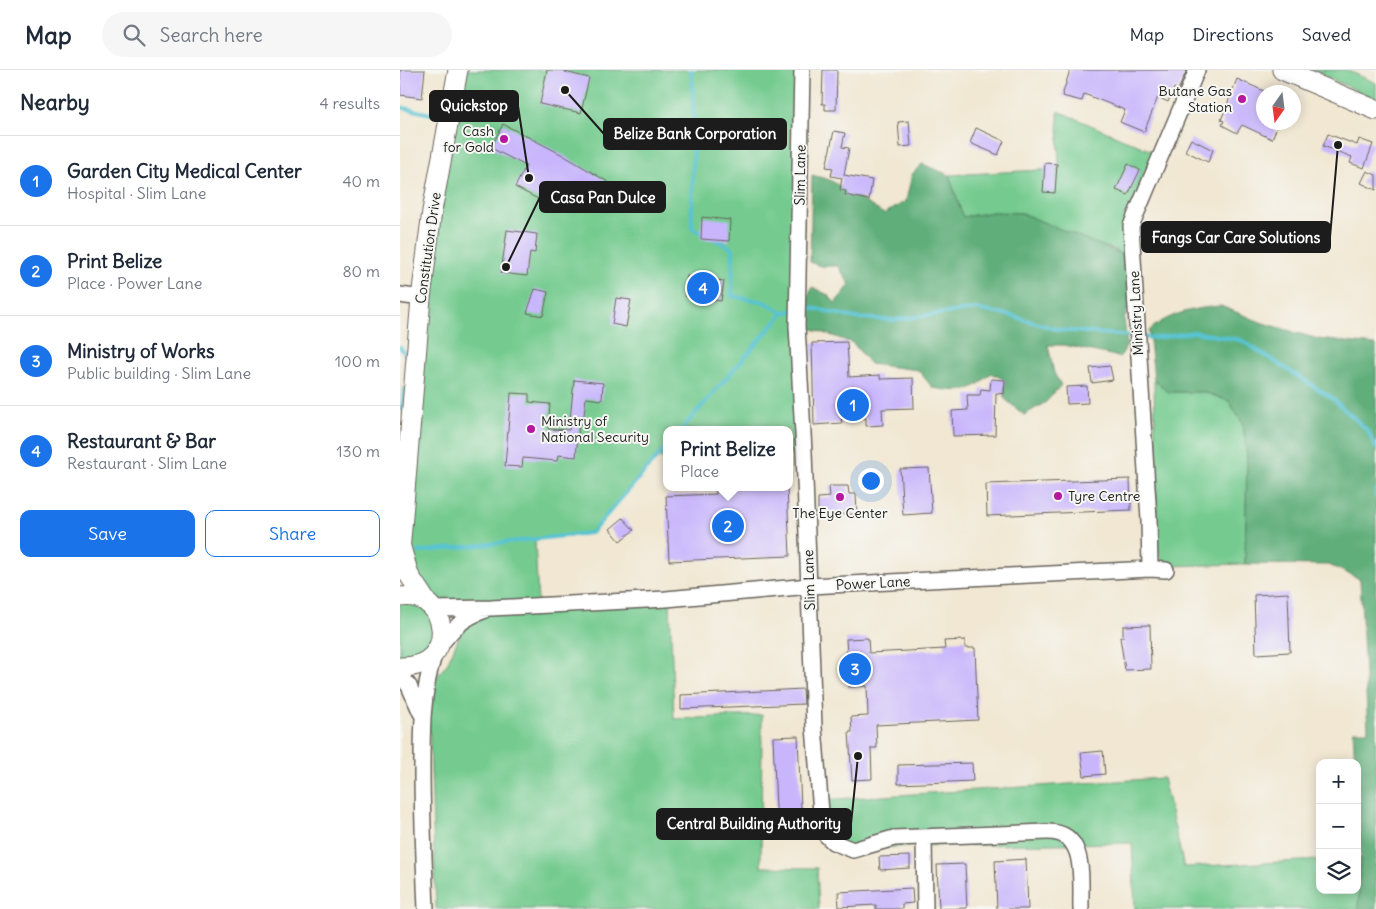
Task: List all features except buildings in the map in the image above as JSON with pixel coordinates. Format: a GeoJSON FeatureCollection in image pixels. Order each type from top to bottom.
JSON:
{"type":"FeatureCollection","features":[{"type":"Feature","properties":{"kind":"main road","name":"Constitution Drive"},"geometry":{"type":"LineString","coordinates":[[437,651],[442,636],[441,624],[409,575],[401,549],[421,298],[432,211],[458,70]]}},
{"type":"Feature","properties":{"kind":"main road"},"geometry":{"type":"LineString","coordinates":[[1282,70],[1376,110]]}},
{"type":"Feature","properties":{"kind":"main road"},"geometry":{"type":"LineString","coordinates":[[400,597],[418,598],[431,606]]}},
{"type":"Feature","properties":{"kind":"main road"},"geometry":{"type":"LineString","coordinates":[[400,667],[412,668],[423,664],[437,651]]}},
{"type":"Feature","properties":{"kind":"street","name":"Slim Lane"},"geometry":{"type":"LineString","coordinates":[[802,70],[797,319],[810,586],[814,727],[822,824],[826,835],[833,842],[854,850],[894,838],[1054,832],[1071,839],[1080,859],[1081,909]]}},
{"type":"Feature","properties":{"kind":"street","name":"Ministry Lane"},"geometry":{"type":"LineString","coordinates":[[1150,569],[1149,520],[1131,226],[1197,70]]}},
{"type":"Feature","properties":{"kind":"street"},"geometry":{"type":"LineString","coordinates":[[400,295],[421,298]]}},
{"type":"Feature","properties":{"kind":"street","name":"Power Lane"},"geometry":{"type":"LineString","coordinates":[[431,606],[491,608],[666,599],[810,586],[1150,569],[1166,570]]}},
{"type":"Feature","properties":{"kind":"street","name":"Power Lane"},"geometry":{"type":"LineString","coordinates":[[437,651],[458,624],[471,615],[491,608]]}},
{"type":"Feature","properties":{"kind":"street"},"geometry":{"type":"LineString","coordinates":[[426,909],[422,809],[422,717],[426,686],[437,651]]}},
{"type":"Feature","properties":{"kind":"street"},"geometry":{"type":"LineString","coordinates":[[400,675],[413,694],[422,717]]}},
{"type":"Feature","properties":{"kind":"street"},"geometry":{"type":"LineString","coordinates":[[924,837],[925,909]]}},
{"type":"Feature","properties":{"kind":"green space"},"geometry":{"type":"Polygon","coordinates":[[[458,70],[802,70],[804,452],[793,453],[793,426],[663,426],[663,458],[656,458],[591,533],[535,540],[538,604],[670,601],[674,719],[762,715],[761,867],[817,868],[819,909],[436,909],[429,716],[433,681],[447,664],[462,630],[476,616],[434,609],[439,647],[400,667],[400,597],[406,596],[409,575],[410,421],[458,70]]]}},
{"type":"Feature","properties":{"kind":"green space"},"geometry":{"type":"Polygon","coordinates":[[[1311,70],[1347,70],[1376,83],[1376,99],[1311,70]]]}},
{"type":"Feature","properties":{"kind":"green space"},"geometry":{"type":"Polygon","coordinates":[[[1058,111],[1161,155],[1131,226],[1134,294],[1116,250],[1092,243],[1021,213],[993,212],[963,217],[949,175],[1059,169],[1058,111]]]}},
{"type":"Feature","properties":{"kind":"green space"},"geometry":{"type":"Polygon","coordinates":[[[922,164],[949,175],[963,217],[993,212],[1021,213],[1124,255],[1134,294],[1124,319],[1127,345],[1120,357],[1064,345],[1048,345],[1054,373],[1061,385],[1046,402],[1024,415],[1004,398],[1005,380],[991,373],[978,385],[965,390],[933,388],[918,370],[870,364],[853,343],[807,327],[808,297],[812,287],[828,295],[835,303],[850,285],[838,266],[821,266],[810,262],[812,175],[830,180],[884,214],[906,201],[912,174],[922,164]]]}},
{"type":"Feature","properties":{"kind":"green space"},"geometry":{"type":"Polygon","coordinates":[[[1221,306],[1263,323],[1318,339],[1376,345],[1376,909],[1358,909],[1359,894],[1361,894],[1361,759],[1355,759],[1353,731],[1368,731],[1360,579],[1329,565],[1245,564],[1247,458],[1243,424],[1229,401],[1204,392],[1168,392],[1154,379],[1149,331],[1165,320],[1183,312],[1221,306]]]}},
{"type":"Feature","properties":{"kind":"green space"},"geometry":{"type":"Polygon","coordinates":[[[1154,379],[1168,392],[1204,392],[1229,401],[1243,424],[1247,458],[1245,564],[1168,566],[1163,564],[1157,546],[1154,379]]]}},
{"type":"Feature","properties":{"kind":"green space"},"geometry":{"type":"Polygon","coordinates":[[[1163,778],[1184,867],[1316,860],[1316,894],[1359,894],[1358,909],[1135,909],[1132,843],[908,846],[853,850],[833,842],[820,800],[1163,778]]]}},
{"type":"Feature","properties":{"kind":"waterway"},"geometry":{"type":"LineString","coordinates":[[691,70],[694,129],[692,228],[705,235]]}},
{"type":"Feature","properties":{"kind":"waterway"},"geometry":{"type":"LineString","coordinates":[[400,107],[435,115]]}},
{"type":"Feature","properties":{"kind":"waterway"},"geometry":{"type":"LineString","coordinates":[[714,239],[733,249],[732,296],[764,302],[784,313]]}},
{"type":"Feature","properties":{"kind":"waterway"},"geometry":{"type":"LineString","coordinates":[[802,310],[812,308],[856,318],[893,320],[975,309],[1009,315],[1059,330],[1135,336]]}},
{"type":"Feature","properties":{"kind":"waterway"},"geometry":{"type":"LineString","coordinates":[[684,426],[784,312],[793,311]]}},
{"type":"Feature","properties":{"kind":"waterway"},"geometry":{"type":"LineString","coordinates":[[1142,337],[1158,338],[1193,332],[1241,340],[1332,398],[1368,431],[1376,448]]}},
{"type":"Feature","properties":{"kind":"waterway"},"geometry":{"type":"LineString","coordinates":[[400,347],[407,356],[407,360]]}},
{"type":"Feature","properties":{"kind":"waterway"},"geometry":{"type":"LineString","coordinates":[[402,410],[404,389]]}},
{"type":"Feature","properties":{"kind":"waterway"},"geometry":{"type":"LineString","coordinates":[[418,552],[591,533],[663,451]]}},
{"type":"Feature","properties":{"kind":"waterway"},"geometry":{"type":"LineString","coordinates":[[1376,490],[1376,496]]}},
{"type":"Feature","properties":{"kind":"place","name":"Belize Bank Corporation"},"geometry":{"type":"Point","coordinates":[565,90]}},
{"type":"Feature","properties":{"kind":"place","name":"Butane Gas Station"},"geometry":{"type":"Point","coordinates":[1242,99]}},
{"type":"Feature","properties":{"kind":"place","name":"Cash for Gold"},"geometry":{"type":"Point","coordinates":[504,139]}},
{"type":"Feature","properties":{"kind":"place","name":"Fangs Car Care Solutions"},"geometry":{"type":"Point","coordinates":[1338,145]}},
{"type":"Feature","properties":{"kind":"place","name":"Quickstop"},"geometry":{"type":"Point","coordinates":[529,178]}},
{"type":"Feature","properties":{"kind":"place","name":"Casa Pan Dulce"},"geometry":{"type":"Point","coordinates":[506,267]}},
{"type":"Feature","properties":{"kind":"place","name":"Restaurant & Bar"},"geometry":{"type":"Point","coordinates":[703,288]}},
{"type":"Feature","properties":{"kind":"place","name":"Garden City Medical Center"},"geometry":{"type":"Point","coordinates":[853,405]}},
{"type":"Feature","properties":{"kind":"place","name":"Ministry of National Security"},"geometry":{"type":"Point","coordinates":[531,429]}},
{"type":"Feature","properties":{"kind":"place","name":"Tyre Centre"},"geometry":{"type":"Point","coordinates":[1058,496]}},
{"type":"Feature","properties":{"kind":"place","name":"The Eye Center"},"geometry":{"type":"Point","coordinates":[840,497]}},
{"type":"Feature","properties":{"kind":"place","name":"Print Belize"},"geometry":{"type":"Point","coordinates":[728,526]}},
{"type":"Feature","properties":{"kind":"place","name":"Ministry of Works"},"geometry":{"type":"Point","coordinates":[855,669]}},
{"type":"Feature","properties":{"kind":"place","name":"Central Building Authority"},"geometry":{"type":"Point","coordinates":[858,756]}}]}
